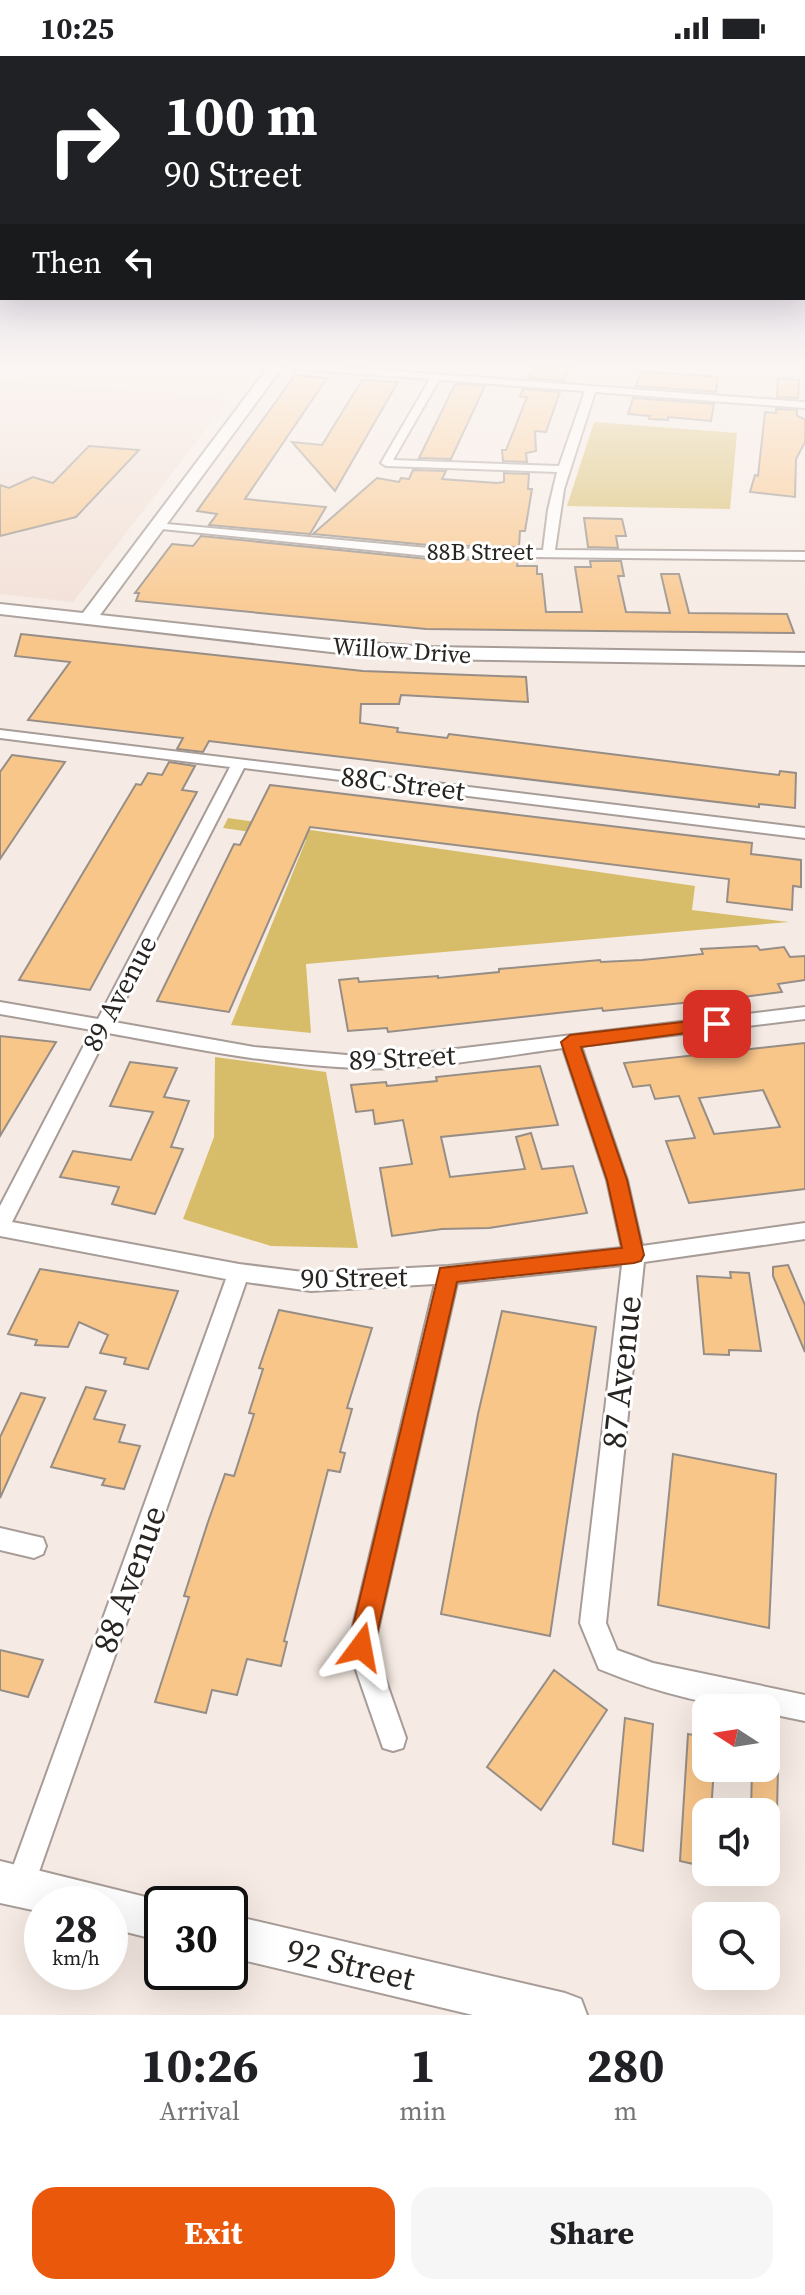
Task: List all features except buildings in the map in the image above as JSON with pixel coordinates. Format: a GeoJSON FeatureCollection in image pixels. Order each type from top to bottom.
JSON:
{"type":"FeatureCollection","features":[{"type":"Feature","properties":{"kind":"street"},"geometry":{"type":"LineString","coordinates":[[89,617],[207,457]]}},
{"type":"Feature","properties":{"kind":"street"},"geometry":{"type":"LineString","coordinates":[[389,457],[386,463],[562,469]]}},
{"type":"Feature","properties":{"kind":"street"},"geometry":{"type":"LineString","coordinates":[[549,552],[550,517],[566,457]]}},
{"type":"Feature","properties":{"kind":"street","name":"88B Street"},"geometry":{"type":"LineString","coordinates":[[156,526],[428,552],[805,556]]}},
{"type":"Feature","properties":{"kind":"street","name":"Willow Drive"},"geometry":{"type":"LineString","coordinates":[[0,609],[340,647],[428,653],[805,659]]}},
{"type":"Feature","properties":{"kind":"street","name":"88C Street"},"geometry":{"type":"LineString","coordinates":[[0,734],[805,833]]}},
{"type":"Feature","properties":{"kind":"street","name":"89 Avenue"},"geometry":{"type":"LineString","coordinates":[[0,1226],[240,762]]}},
{"type":"Feature","properties":{"kind":"street","name":"89 Street"},"geometry":{"type":"LineString","coordinates":[[0,1008],[254,1053],[358,1062],[431,1058],[805,1013]]}},
{"type":"Feature","properties":{"kind":"street","name":"87 Avenue"},"geometry":{"type":"LineString","coordinates":[[570,1042],[617,1180],[634,1255],[593,1623],[608,1660],[653,1676],[805,1708]]}},
{"type":"Feature","properties":{"kind":"street","name":"90 Street"},"geometry":{"type":"LineString","coordinates":[[0,1226],[239,1273],[311,1282],[448,1275],[634,1255],[805,1231]]}},
{"type":"Feature","properties":{"kind":"street","name":"88 Avenue"},"geometry":{"type":"LineString","coordinates":[[10,1884],[239,1273]]}},
{"type":"Feature","properties":{"kind":"street"},"geometry":{"type":"LineString","coordinates":[[393,1738],[361,1647],[448,1275]]}},
{"type":"Feature","properties":{"kind":"street"},"geometry":{"type":"LineString","coordinates":[[0,1539],[34,1546]]}},
{"type":"Feature","properties":{"kind":"street","name":"92 Street"},"geometry":{"type":"LineString","coordinates":[[248,1940],[565,2015]]}},
{"type":"Feature","properties":{"kind":"shaded area"},"geometry":{"type":"Polygon","coordinates":[[[0,457],[184,457],[73,602],[0,594],[0,457]]]}},
{"type":"Feature","properties":{"kind":"shaded area"},"geometry":{"type":"Polygon","coordinates":[[[583,457],[735,457],[730,509],[567,506],[583,457]]]}},
{"type":"Feature","properties":{"kind":"shaded area"},"geometry":{"type":"Polygon","coordinates":[[[228,818],[695,886],[692,910],[789,922],[306,964],[311,1033],[231,1025],[306,840],[223,828],[228,818]]]}},
{"type":"Feature","properties":{"kind":"shaded area"},"geometry":{"type":"Polygon","coordinates":[[[215,1057],[326,1072],[358,1248],[271,1246],[183,1219],[214,1137],[215,1057]]]}},
{"type":"Feature","properties":{"kind":"route"},"geometry":{"type":"LineString","coordinates":[[361,1647],[448,1275],[634,1255],[617,1180],[570,1042],[717,1024]]}}]}
